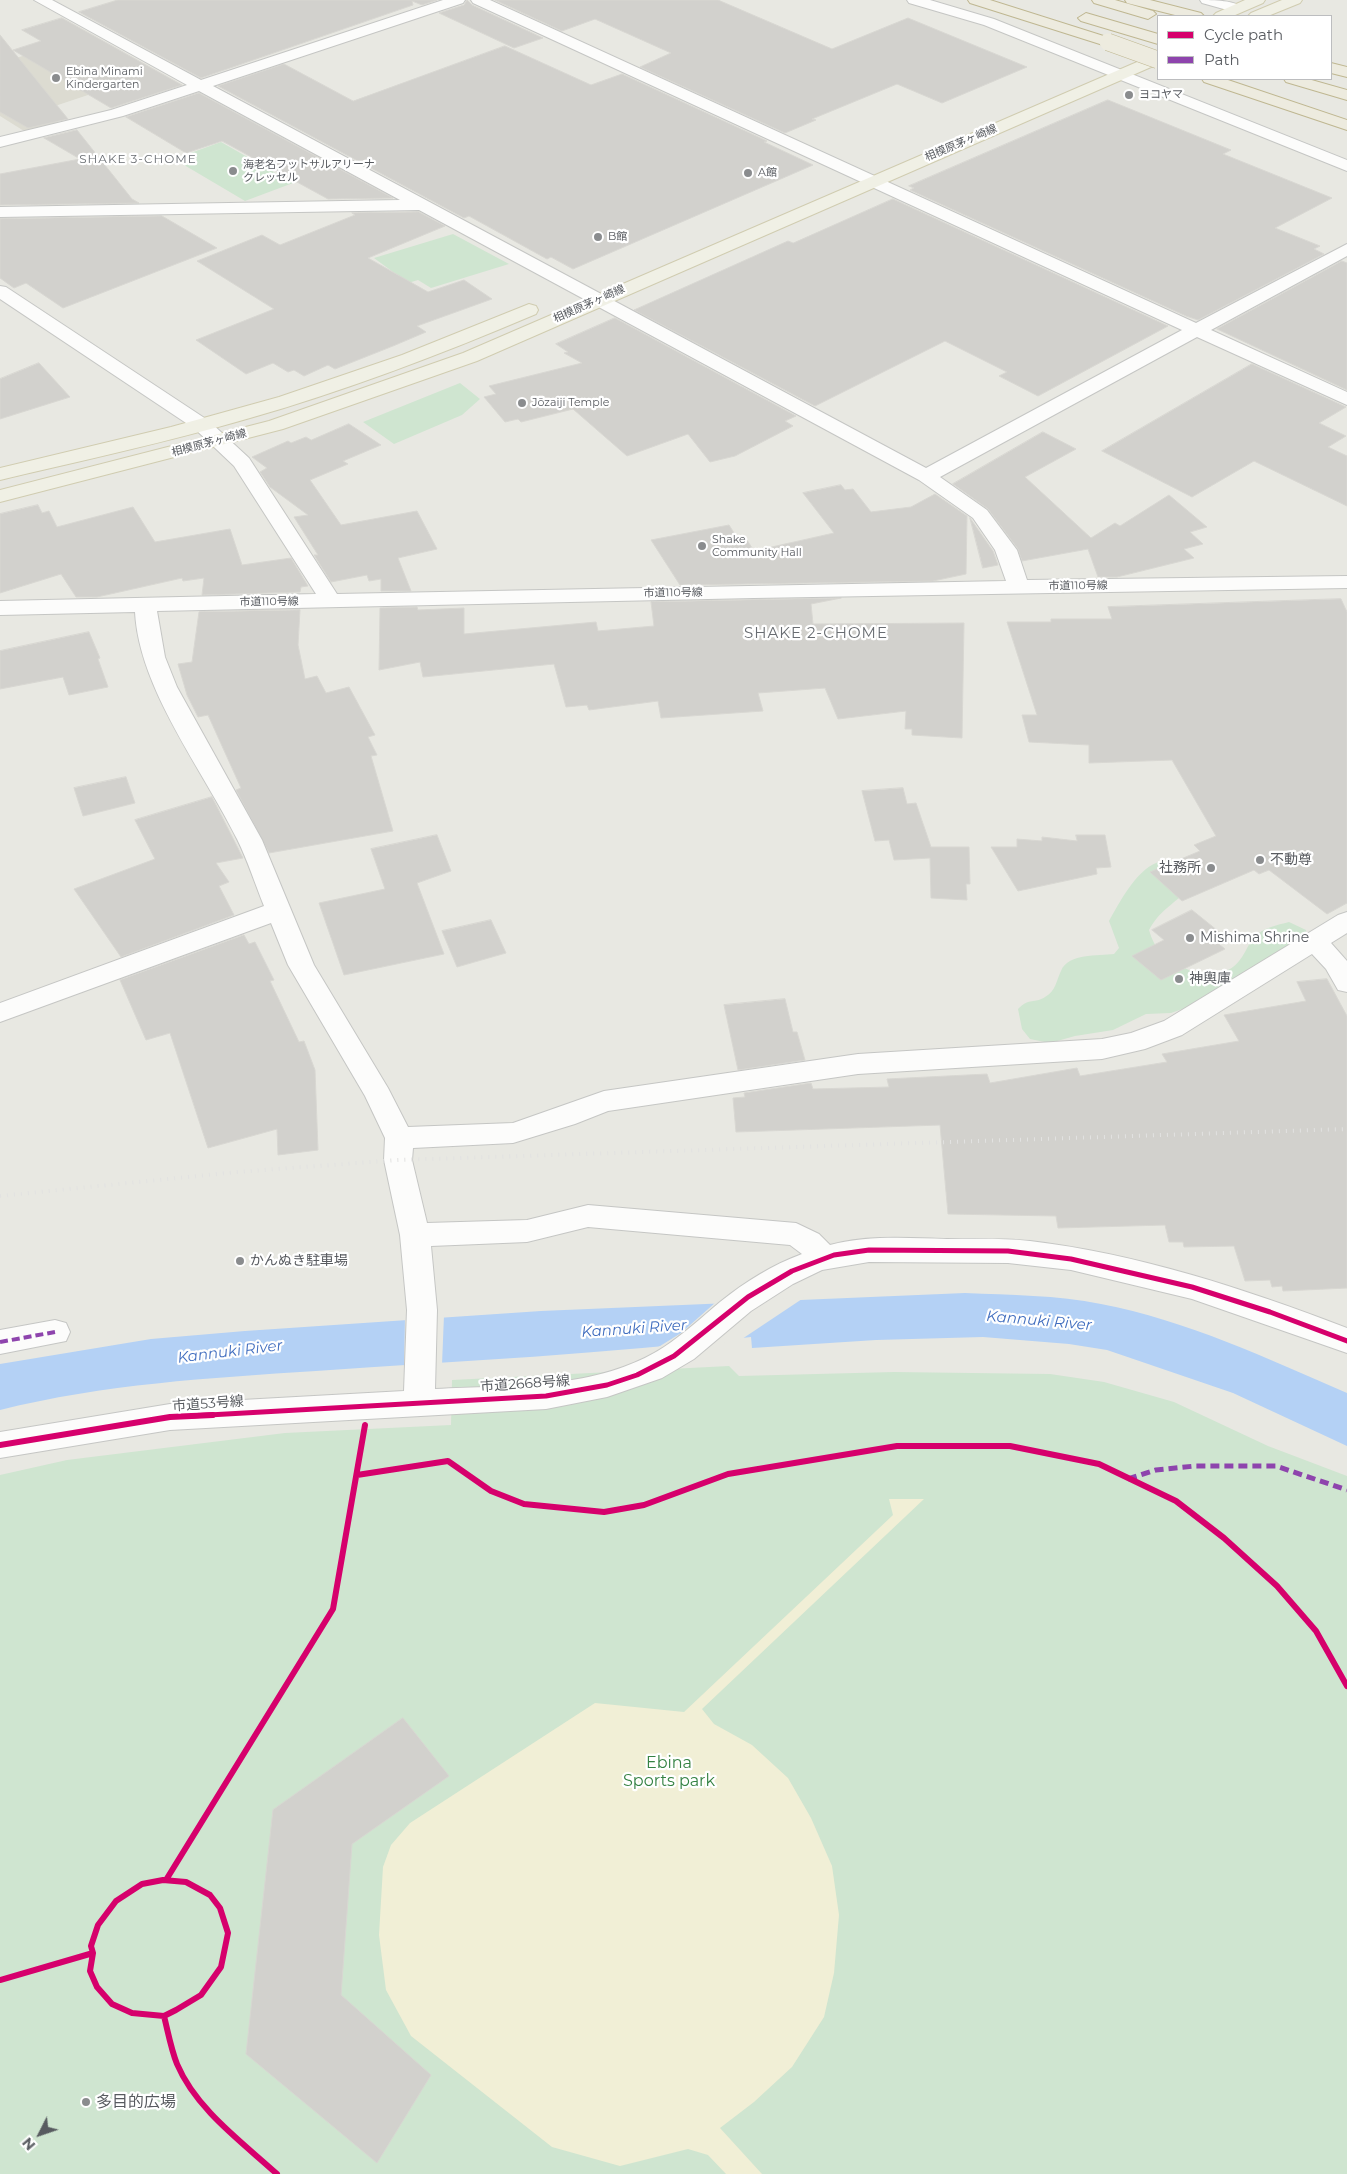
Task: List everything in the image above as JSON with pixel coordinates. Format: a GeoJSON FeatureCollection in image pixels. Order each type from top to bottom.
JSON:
{"type":"FeatureCollection","features":[{"type":"Feature","properties":{"kind":"highway"},"geometry":{"type":"LineString","coordinates":[[975,0],[1157,59]]}},
{"type":"Feature","properties":{"kind":"highway"},"geometry":{"type":"LineString","coordinates":[[1099,0],[1157,17]]}},
{"type":"Feature","properties":{"kind":"highway"},"geometry":{"type":"LineString","coordinates":[[1132,0],[1189,14]]}},
{"type":"Feature","properties":{"kind":"highway"},"geometry":{"type":"LineString","coordinates":[[1072,14],[1138,33],[1157,41]]}},
{"type":"Feature","properties":{"kind":"highway"},"geometry":{"type":"LineString","coordinates":[[1332,53],[1347,57]]}},
{"type":"Feature","properties":{"kind":"highway"},"geometry":{"type":"LineString","coordinates":[[1332,68],[1347,72]]}},
{"type":"Feature","properties":{"kind":"highway"},"geometry":{"type":"LineString","coordinates":[[1213,80],[1347,125]]}},
{"type":"Feature","properties":{"kind":"highway"},"geometry":{"type":"LineString","coordinates":[[1226,80],[1347,119]]}},
{"type":"Feature","properties":{"kind":"highway"},"geometry":{"type":"LineString","coordinates":[[1295,80],[1347,95]]}},
{"type":"Feature","properties":{"kind":"main road"},"geometry":{"type":"LineString","coordinates":[[1223,15],[1258,0]]}},
{"type":"Feature","properties":{"kind":"main road"},"geometry":{"type":"LineString","coordinates":[[1258,15],[1294,0]]}},
{"type":"Feature","properties":{"kind":"main road","name":"相模原茅ヶ崎線"},"geometry":{"type":"LineString","coordinates":[[1003,108],[1157,41]]}},
{"type":"Feature","properties":{"kind":"main road","name":"相模原茅ヶ崎線"},"geometry":{"type":"LineString","coordinates":[[0,474],[202,425],[300,396],[456,342],[549,301],[591,289],[865,173],[1157,59]]}},
{"type":"Feature","properties":{"kind":"main road","name":"相模原茅ヶ崎線"},"geometry":{"type":"LineString","coordinates":[[787,201],[832,181],[865,173]]}},
{"type":"Feature","properties":{"kind":"main road","name":"相模原茅ヶ崎線"},"geometry":{"type":"LineString","coordinates":[[0,496],[221,440],[367,395],[436,370],[498,344],[591,289]]}},
{"type":"Feature","properties":{"kind":"street"},"geometry":{"type":"LineString","coordinates":[[41,0],[424,205],[591,289],[926,476],[980,514],[1006,550],[1019,587]]}},
{"type":"Feature","properties":{"kind":"street"},"geometry":{"type":"LineString","coordinates":[[0,142],[117,113],[458,0]]}},
{"type":"Feature","properties":{"kind":"street"},"geometry":{"type":"LineString","coordinates":[[478,0],[865,173],[1196,330],[1347,399]]}},
{"type":"Feature","properties":{"kind":"street"},"geometry":{"type":"LineString","coordinates":[[914,0],[988,22],[1098,68],[1347,166]]}},
{"type":"Feature","properties":{"kind":"street"},"geometry":{"type":"LineString","coordinates":[[1206,0],[1238,9]]}},
{"type":"Feature","properties":{"kind":"street"},"geometry":{"type":"LineString","coordinates":[[0,212],[424,205]]}},
{"type":"Feature","properties":{"kind":"street"},"geometry":{"type":"LineString","coordinates":[[926,476],[1347,249]]}},
{"type":"Feature","properties":{"kind":"street"},"geometry":{"type":"LineString","coordinates":[[0,291],[202,425],[221,440],[242,462],[331,601]]}},
{"type":"Feature","properties":{"kind":"street","name":"市道110号線"},"geometry":{"type":"LineString","coordinates":[[0,608],[1347,582]]}},
{"type":"Feature","properties":{"kind":"street"},"geometry":{"type":"LineString","coordinates":[[146,605],[146,622],[154,657],[166,687],[250,840],[301,965],[378,1095],[399,1138],[398,1160],[415,1235],[421,1305],[420,1388]]}},
{"type":"Feature","properties":{"kind":"street"},"geometry":{"type":"LineString","coordinates":[[0,1013],[280,910]]}},
{"type":"Feature","properties":{"kind":"street"},"geometry":{"type":"LineString","coordinates":[[399,1138],[513,1133],[565,1117],[604,1101],[858,1064],[1102,1049],[1135,1042],[1173,1028],[1347,921]]}},
{"type":"Feature","properties":{"kind":"street"},"geometry":{"type":"LineString","coordinates":[[1315,940],[1336,963],[1347,983]]}},
{"type":"Feature","properties":{"kind":"street"},"geometry":{"type":"LineString","coordinates":[[415,1235],[527,1231],[588,1216],[796,1234],[809,1242],[824,1258]]}},
{"type":"Feature","properties":{"kind":"street","name":"市道2668号線"},"geometry":{"type":"LineString","coordinates":[[420,1388],[546,1396],[594,1388],[631,1378],[664,1363],[683,1351],[755,1292],[802,1266],[824,1258],[894,1249],[1028,1253],[1140,1272],[1203,1289],[1284,1316],[1347,1341]]}},
{"type":"Feature","properties":{"kind":"street"},"geometry":{"type":"LineString","coordinates":[[0,1342],[56,1332]]}},
{"type":"Feature","properties":{"kind":"street","name":"市道53号線"},"geometry":{"type":"LineString","coordinates":[[0,1445],[170,1417],[420,1388]]}},
{"type":"Feature","properties":{"kind":"shaded area","name":"Ebina Minami Kindergarten"},"geometry":{"type":"Polygon","coordinates":[[[90,35],[121,84],[43,110],[59,123],[24,131],[0,116],[0,63],[90,35]]]}},
{"type":"Feature","properties":{"kind":"green space","name":"海老名フットサルアリーナ クレッセル"},"geometry":{"type":"Polygon","coordinates":[[[221,142],[293,183],[245,201],[174,159],[221,142]]]}},
{"type":"Feature","properties":{"kind":"green space"},"geometry":{"type":"Polygon","coordinates":[[[453,234],[509,264],[431,288],[418,280],[408,283],[374,258],[453,234]]]}},
{"type":"Feature","properties":{"kind":"green space"},"geometry":{"type":"Polygon","coordinates":[[[460,383],[480,399],[462,415],[394,444],[363,422],[460,383]]]}},
{"type":"Feature","properties":{"kind":"green space"},"geometry":{"type":"Polygon","coordinates":[[[1175,860],[1187,863],[1187,890],[1162,913],[1149,930],[1157,948],[1175,962],[1197,973],[1222,973],[1236,964],[1252,939],[1258,934],[1270,927],[1289,922],[1306,930],[1305,939],[1205,1001],[1171,1013],[1146,1014],[1113,1030],[1075,1036],[1050,1043],[1030,1039],[1022,1029],[1018,1009],[1026,1003],[1049,995],[1054,989],[1061,971],[1070,961],[1084,956],[1114,954],[1119,948],[1109,921],[1123,897],[1135,880],[1149,867],[1160,861],[1175,860]]]}},
{"type":"Feature","properties":{"kind":"green space","name":"Ebina Sports park"},"geometry":{"type":"Polygon","coordinates":[[[729,1366],[739,1376],[894,1372],[1050,1374],[1104,1382],[1174,1402],[1268,1446],[1347,1476],[1347,2174],[0,2174],[0,1475],[67,1460],[285,1433],[451,1425],[452,1380],[729,1366]]]}},
{"type":"Feature","properties":{"kind":"sand"},"geometry":{"type":"Polygon","coordinates":[[[889,1499],[924,1499],[702,1709],[714,1724],[752,1745],[788,1778],[811,1818],[832,1866],[839,1915],[834,1973],[824,2017],[792,2067],[754,2102],[720,2128],[762,2174],[726,2174],[708,2155],[688,2149],[620,2166],[552,2147],[411,2036],[386,1990],[379,1935],[383,1867],[391,1845],[410,1823],[595,1703],[684,1712],[893,1515],[889,1499]]]}},
{"type":"Feature","properties":{"kind":"water","name":"Kannuki River"},"geometry":{"type":"Polygon","coordinates":[[[965,1293],[1050,1297],[1101,1304],[1164,1320],[1257,1354],[1347,1393],[1347,1446],[1233,1393],[1107,1350],[1069,1344],[983,1337],[876,1340],[752,1348],[751,1337],[588,1353],[157,1383],[78,1394],[0,1410],[0,1364],[151,1339],[541,1311],[965,1293]]]}},
{"type":"Feature","properties":{"kind":"pier"},"geometry":{"type":"Polygon","coordinates":[[[805,1297],[739,1341],[652,1351],[681,1333],[716,1302],[805,1297]]]}},
{"type":"Feature","properties":{"kind":"pier"},"geometry":{"type":"Polygon","coordinates":[[[444,1315],[442,1365],[404,1367],[405,1317],[444,1315]]]}},
{"type":"Feature","properties":{"kind":"building"},"geometry":{"type":"Polygon","coordinates":[[[118,0],[437,0],[422,5],[412,1],[413,5],[201,78],[79,12],[118,0]]]}},
{"type":"Feature","properties":{"kind":"building"},"geometry":{"type":"Polygon","coordinates":[[[467,0],[472,5],[543,38],[514,48],[439,13],[464,5],[467,0]]]}},
{"type":"Feature","properties":{"kind":"building"},"geometry":{"type":"Polygon","coordinates":[[[495,0],[718,0],[832,49],[908,18],[1027,67],[942,103],[897,84],[812,119],[816,120],[785,133],[640,67],[671,53],[595,19],[562,31],[495,0]]]}},
{"type":"Feature","properties":{"kind":"building"},"geometry":{"type":"Polygon","coordinates":[[[62,18],[182,85],[111,108],[13,50],[41,41],[22,30],[62,18]]]}},
{"type":"Feature","properties":{"kind":"building"},"geometry":{"type":"Polygon","coordinates":[[[0,35],[68,119],[28,128],[0,112],[0,35]]]}},
{"type":"Feature","properties":{"kind":"building"},"geometry":{"type":"Polygon","coordinates":[[[505,46],[591,85],[622,74],[767,141],[764,142],[813,165],[573,269],[551,257],[547,259],[469,216],[464,218],[218,86],[284,64],[353,101],[505,46]]]}},
{"type":"Feature","properties":{"kind":"building"},"geometry":{"type":"Polygon","coordinates":[[[199,93],[393,198],[328,199],[222,141],[186,153],[126,117],[199,93]]]}},
{"type":"Feature","properties":{"kind":"building"},"geometry":{"type":"Polygon","coordinates":[[[1108,100],[1231,150],[1223,154],[1332,198],[1275,228],[1320,246],[1314,249],[1324,254],[1198,320],[910,190],[914,188],[909,186],[1108,100]]]}},
{"type":"Feature","properties":{"kind":"building"},"geometry":{"type":"Polygon","coordinates":[[[77,130],[132,199],[139,203],[0,205],[0,174],[80,159],[44,138],[77,130]]]}},
{"type":"Feature","properties":{"kind":"building"},"geometry":{"type":"Polygon","coordinates":[[[893,199],[1168,326],[1038,396],[999,376],[1007,372],[945,341],[815,406],[634,310],[788,241],[793,243],[893,199]]]}},
{"type":"Feature","properties":{"kind":"building"},"geometry":{"type":"Polygon","coordinates":[[[419,212],[445,226],[368,258],[428,292],[464,280],[492,299],[417,326],[426,332],[393,346],[335,369],[328,365],[304,376],[294,370],[288,372],[273,363],[246,374],[196,340],[274,309],[197,261],[262,235],[280,245],[355,215],[352,213],[419,212]]]}},
{"type":"Feature","properties":{"kind":"building"},"geometry":{"type":"Polygon","coordinates":[[[162,216],[217,248],[63,308],[26,283],[14,288],[0,278],[0,219],[162,216]]]}},
{"type":"Feature","properties":{"kind":"building"},"geometry":{"type":"Polygon","coordinates":[[[1342,261],[1347,263],[1347,390],[1217,329],[1342,261]]]}},
{"type":"Feature","properties":{"kind":"building"},"geometry":{"type":"Polygon","coordinates":[[[615,318],[796,416],[785,421],[793,426],[735,456],[710,462],[688,434],[627,456],[573,409],[521,422],[518,419],[505,422],[484,397],[496,394],[489,386],[582,363],[564,353],[568,352],[556,344],[615,318]]]}},
{"type":"Feature","properties":{"kind":"building"},"geometry":{"type":"Polygon","coordinates":[[[39,363],[70,397],[0,419],[0,379],[39,363]]]}},
{"type":"Feature","properties":{"kind":"building"},"geometry":{"type":"Polygon","coordinates":[[[1252,364],[1346,407],[1319,423],[1346,436],[1328,447],[1347,456],[1347,506],[1254,461],[1192,497],[1102,451],[1252,364]]]}},
{"type":"Feature","properties":{"kind":"building"},"geometry":{"type":"Polygon","coordinates":[[[349,424],[381,445],[343,461],[348,464],[310,480],[341,525],[417,511],[437,549],[398,558],[411,591],[381,591],[381,579],[369,581],[367,575],[331,582],[314,555],[318,555],[294,517],[308,515],[270,487],[260,472],[267,468],[252,457],[288,441],[291,443],[306,437],[311,440],[349,424]]]}},
{"type":"Feature","properties":{"kind":"building"},"geometry":{"type":"Polygon","coordinates":[[[1043,432],[1076,449],[1025,477],[1091,538],[1115,523],[1120,526],[1169,495],[1207,527],[1190,532],[1203,544],[1184,549],[1194,558],[1117,577],[1098,577],[1088,549],[1022,561],[1018,549],[988,509],[953,484],[1043,432]]]}},
{"type":"Feature","properties":{"kind":"building"},"geometry":{"type":"Polygon","coordinates":[[[841,485],[845,490],[853,489],[871,512],[911,507],[935,494],[967,516],[966,574],[933,581],[680,585],[651,540],[729,525],[738,539],[745,537],[754,551],[834,533],[803,493],[841,485]]]}},
{"type":"Feature","properties":{"kind":"building"},"geometry":{"type":"Polygon","coordinates":[[[38,505],[42,513],[49,511],[57,527],[133,507],[155,542],[230,529],[242,565],[291,558],[308,586],[301,587],[300,592],[202,595],[204,578],[183,581],[182,578],[97,597],[76,597],[61,574],[0,593],[0,514],[38,505]]]}},
{"type":"Feature","properties":{"kind":"building"},"geometry":{"type":"Polygon","coordinates":[[[970,518],[993,551],[998,565],[983,568],[970,518]]]}},
{"type":"Feature","properties":{"kind":"building"},"geometry":{"type":"Polygon","coordinates":[[[841,598],[811,604],[813,624],[964,623],[962,738],[912,735],[912,729],[905,729],[906,711],[838,719],[825,688],[758,693],[763,711],[661,718],[658,701],[589,710],[587,705],[566,707],[554,664],[423,677],[420,662],[379,670],[380,608],[417,607],[418,610],[464,608],[464,634],[596,622],[598,631],[654,626],[651,602],[841,598]]]}},
{"type":"Feature","properties":{"kind":"building"},"geometry":{"type":"Polygon","coordinates":[[[1341,599],[1347,612],[1347,903],[1327,914],[1269,870],[1259,874],[1254,870],[1182,901],[1150,872],[1200,851],[1194,845],[1216,836],[1172,760],[1089,763],[1089,745],[1029,742],[1022,715],[1037,715],[1007,622],[1051,622],[1051,619],[1112,619],[1108,607],[1341,599]]]}},
{"type":"Feature","properties":{"kind":"building"},"geometry":{"type":"Polygon","coordinates":[[[300,610],[298,645],[305,679],[317,676],[326,693],[349,687],[375,735],[368,737],[377,755],[371,756],[393,831],[269,853],[236,790],[241,788],[208,715],[198,717],[187,695],[178,664],[192,662],[199,612],[300,610]]]}},
{"type":"Feature","properties":{"kind":"building"},"geometry":{"type":"Polygon","coordinates":[[[89,632],[100,658],[98,659],[108,687],[69,695],[63,677],[0,689],[0,651],[89,632]]]}},
{"type":"Feature","properties":{"kind":"building"},"geometry":{"type":"Polygon","coordinates":[[[126,777],[135,803],[83,816],[74,788],[126,777]]]}},
{"type":"Feature","properties":{"kind":"building"},"geometry":{"type":"Polygon","coordinates":[[[903,788],[907,804],[916,803],[931,847],[969,847],[970,884],[966,884],[967,900],[931,898],[930,858],[894,860],[889,840],[875,841],[862,791],[903,788]]]}},
{"type":"Feature","properties":{"kind":"building"},"geometry":{"type":"Polygon","coordinates":[[[212,797],[243,858],[216,863],[229,882],[219,886],[234,915],[121,957],[74,889],[155,859],[135,820],[212,797]]]}},
{"type":"Feature","properties":{"kind":"building"},"geometry":{"type":"Polygon","coordinates":[[[437,835],[451,871],[417,883],[444,954],[344,975],[319,903],[385,889],[371,849],[437,835]]]}},
{"type":"Feature","properties":{"kind":"building"},"geometry":{"type":"Polygon","coordinates":[[[1076,835],[1105,835],[1111,867],[1096,868],[1097,874],[1018,891],[991,847],[1017,847],[1017,839],[1042,841],[1042,837],[1077,841],[1076,835]]]}},
{"type":"Feature","properties":{"kind":"building","name":"Mishima Shrine"},"geometry":{"type":"Polygon","coordinates":[[[1192,910],[1223,935],[1214,940],[1225,949],[1161,980],[1132,956],[1164,940],[1152,930],[1192,910]]]}},
{"type":"Feature","properties":{"kind":"building"},"geometry":{"type":"Polygon","coordinates":[[[491,920],[506,953],[457,967],[442,931],[491,920]]]}},
{"type":"Feature","properties":{"kind":"building"},"geometry":{"type":"Polygon","coordinates":[[[244,935],[249,944],[255,942],[274,980],[270,981],[299,1042],[304,1041],[315,1070],[318,1150],[278,1155],[277,1129],[208,1148],[170,1033],[146,1040],[120,980],[244,935]]]}},
{"type":"Feature","properties":{"kind":"building"},"geometry":{"type":"Polygon","coordinates":[[[1327,979],[1347,1016],[1347,1288],[1283,1291],[1282,1286],[1272,1287],[1270,1280],[1245,1281],[1234,1246],[1184,1247],[1183,1242],[1169,1242],[1165,1225],[1058,1228],[1056,1216],[948,1214],[940,1125],[736,1132],[733,1098],[745,1097],[744,1093],[811,1083],[813,1089],[889,1087],[887,1079],[987,1074],[990,1083],[1077,1068],[1080,1076],[1167,1062],[1162,1054],[1239,1041],[1224,1015],[1306,1001],[1297,982],[1327,979]]]}},
{"type":"Feature","properties":{"kind":"building"},"geometry":{"type":"Polygon","coordinates":[[[785,999],[793,1032],[797,1032],[805,1060],[738,1070],[724,1005],[785,999]]]}},
{"type":"Feature","properties":{"kind":"building"},"geometry":{"type":"Polygon","coordinates":[[[403,1718],[449,1776],[352,1844],[341,1995],[431,2075],[377,2163],[246,2054],[273,1810],[403,1718]]]}},
{"type":"Feature","properties":{"kind":"railway"},"geometry":{"type":"LineString","coordinates":[[0,1196],[237,1172],[398,1160],[1347,1129]]}},
{"type":"Feature","properties":{"kind":"marked path"},"geometry":{"type":"LineString","coordinates":[[0,1342],[55,1332]]}},
{"type":"Feature","properties":{"kind":"marked path"},"geometry":{"type":"LineString","coordinates":[[1128,1479],[1156,1470],[1195,1466],[1276,1466],[1347,1490]]}},
{"type":"Feature","properties":{"kind":"cycle path"},"geometry":{"type":"LineString","coordinates":[[0,1445],[170,1417],[546,1396],[592,1388],[637,1375],[665,1362],[691,1344],[748,1297],[801,1266],[834,1255],[869,1250],[1008,1251],[1071,1259],[1152,1276],[1192,1287],[1270,1312],[1347,1341]]}},
{"type":"Feature","properties":{"kind":"cycle path"},"geometry":{"type":"LineString","coordinates":[[166,1880],[333,1609],[365,1425]]}},
{"type":"Feature","properties":{"kind":"cycle path"},"geometry":{"type":"LineString","coordinates":[[357,1475],[448,1461],[491,1491],[524,1504],[604,1512],[644,1505],[728,1474],[897,1446],[1010,1446],[1099,1464],[1176,1501],[1224,1538],[1277,1586],[1316,1631],[1347,1686]]}},
{"type":"Feature","properties":{"kind":"cycle path"},"geometry":{"type":"LineString","coordinates":[[163,1880],[186,1882],[210,1895],[220,1908],[228,1933],[221,1967],[201,1995],[176,2010],[164,2016],[132,2013],[112,2004],[97,1987],[90,1971],[93,1953],[91,1946],[98,1925],[116,1901],[142,1884],[163,1880]]}},
{"type":"Feature","properties":{"kind":"cycle path"},"geometry":{"type":"LineString","coordinates":[[0,1980],[93,1953]]}},
{"type":"Feature","properties":{"kind":"cycle path"},"geometry":{"type":"LineString","coordinates":[[164,2016],[171,2046],[184,2078],[207,2108],[277,2174]]}},
{"type":"Feature","properties":{"kind":"place","name":"Ebina Minami Kindergarten"},"geometry":{"type":"Point","coordinates":[56,78]}},
{"type":"Feature","properties":{"kind":"place","name":"ヨコヤマ"},"geometry":{"type":"Point","coordinates":[1129,95]}},
{"type":"Feature","properties":{"kind":"place","name":"海老名フットサルアリーナ クレッセル"},"geometry":{"type":"Point","coordinates":[233,171]}},
{"type":"Feature","properties":{"kind":"place","name":"A館"},"geometry":{"type":"Point","coordinates":[748,173]}},
{"type":"Feature","properties":{"kind":"place","name":"B館"},"geometry":{"type":"Point","coordinates":[598,237]}},
{"type":"Feature","properties":{"kind":"place","name":"Jōzaiji Temple"},"geometry":{"type":"Point","coordinates":[522,403]}},
{"type":"Feature","properties":{"kind":"place","name":"Shake Community Hall"},"geometry":{"type":"Point","coordinates":[702,546]}},
{"type":"Feature","properties":{"kind":"place","name":"不動尊"},"geometry":{"type":"Point","coordinates":[1260,860]}},
{"type":"Feature","properties":{"kind":"place","name":"社務所"},"geometry":{"type":"Point","coordinates":[1211,868]}},
{"type":"Feature","properties":{"kind":"place","name":"Mishima Shrine"},"geometry":{"type":"Point","coordinates":[1190,938]}},
{"type":"Feature","properties":{"kind":"place","name":"神輿庫"},"geometry":{"type":"Point","coordinates":[1179,979]}},
{"type":"Feature","properties":{"kind":"place","name":"かんぬき駐車場"},"geometry":{"type":"Point","coordinates":[240,1261]}},
{"type":"Feature","properties":{"kind":"place","name":"多目的広場"},"geometry":{"type":"Point","coordinates":[86,2102]}},
{"type":"Feature","properties":{"kind":"district","name":"SHAKE 3-CHOME"},"geometry":{"type":"Point","coordinates":[138,159]}},
{"type":"Feature","properties":{"kind":"district","name":"SHAKE 2-CHOME"},"geometry":{"type":"Point","coordinates":[816,634]}}]}
